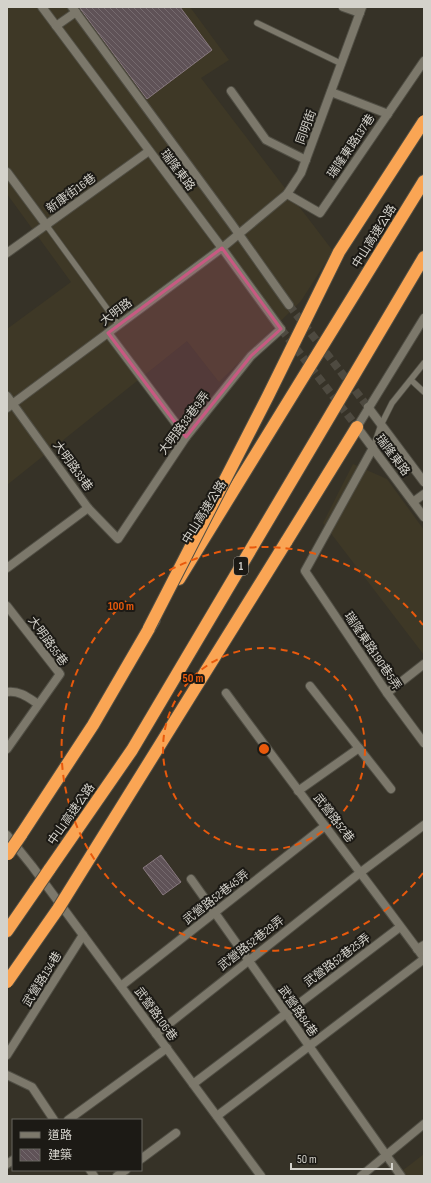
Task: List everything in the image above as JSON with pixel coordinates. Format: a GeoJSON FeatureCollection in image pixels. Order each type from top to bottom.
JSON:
{"type":"FeatureCollection","features":[{"type":"Feature","properties":{"kind":"highway"},"geometry":{"type":"LineString","coordinates":[[149,628],[268,396],[339,252],[424,121]]}},
{"type":"Feature","properties":{"kind":"highway","name":"中山高速公路"},"geometry":{"type":"LineString","coordinates":[[8,855],[93,725],[149,628],[424,181]]}},
{"type":"Feature","properties":{"kind":"highway","name":"中山高速公路"},"geometry":{"type":"LineString","coordinates":[[7,931],[132,750],[424,257]]}},
{"type":"Feature","properties":{"kind":"highway"},"geometry":{"type":"LineString","coordinates":[[7,982],[58,908],[357,427]]}},
{"type":"Feature","properties":{"kind":"street","name":"瑞隆東路"},"geometry":{"type":"LineString","coordinates":[[42,7],[281,329]]}},
{"type":"Feature","properties":{"kind":"street"},"geometry":{"type":"LineString","coordinates":[[343,7],[361,10]]}},
{"type":"Feature","properties":{"kind":"street","name":"瑞隆東路"},"geometry":{"type":"LineString","coordinates":[[56,26],[74,10],[239,234],[289,305]]}},
{"type":"Feature","properties":{"kind":"street","name":"同明街"},"geometry":{"type":"LineString","coordinates":[[239,234],[287,194],[301,173],[361,10]]}},
{"type":"Feature","properties":{"kind":"street","name":"瑞隆東路137巷"},"geometry":{"type":"LineString","coordinates":[[287,194],[320,213],[424,61]]}},
{"type":"Feature","properties":{"kind":"street"},"geometry":{"type":"LineString","coordinates":[[231,91],[266,140],[306,160]]}},
{"type":"Feature","properties":{"kind":"street"},"geometry":{"type":"LineString","coordinates":[[331,92],[388,114]]}},
{"type":"Feature","properties":{"kind":"street","name":"新康街16巷"},"geometry":{"type":"LineString","coordinates":[[7,253],[47,226],[149,151]]}},
{"type":"Feature","properties":{"kind":"street"},"geometry":{"type":"LineString","coordinates":[[7,172],[47,226]]}},
{"type":"Feature","properties":{"kind":"street","name":"大明路"},"geometry":{"type":"LineString","coordinates":[[10,406],[239,234]]}},
{"type":"Feature","properties":{"kind":"street"},"geometry":{"type":"LineString","coordinates":[[357,427],[424,318]]}},
{"type":"Feature","properties":{"kind":"street","name":"大明路33巷9弄"},"geometry":{"type":"LineString","coordinates":[[118,539],[186,437],[251,356],[281,329]]}},
{"type":"Feature","properties":{"kind":"street"},"geometry":{"type":"LineString","coordinates":[[108,333],[186,437]]}},
{"type":"Feature","properties":{"kind":"street","name":"大明路33巷"},"geometry":{"type":"LineString","coordinates":[[7,396],[10,406],[88,508],[118,539]]}},
{"type":"Feature","properties":{"kind":"street","name":"瑞隆東路"},"geometry":{"type":"LineString","coordinates":[[368,407],[424,482]]}},
{"type":"Feature","properties":{"kind":"street","name":"瑞隆東路"},"geometry":{"type":"LineString","coordinates":[[357,427],[424,517]]}},
{"type":"Feature","properties":{"kind":"street","name":"瑞隆東路190巷5弄"},"geometry":{"type":"LineString","coordinates":[[373,448],[305,571],[387,693],[423,741]]}},
{"type":"Feature","properties":{"kind":"street"},"geometry":{"type":"LineString","coordinates":[[413,502],[424,494]]}},
{"type":"Feature","properties":{"kind":"street"},"geometry":{"type":"LineString","coordinates":[[7,568],[88,508]]}},
{"type":"Feature","properties":{"kind":"street","name":"大明路55巷"},"geometry":{"type":"LineString","coordinates":[[7,606],[60,674],[7,749]]}},
{"type":"Feature","properties":{"kind":"street"},"geometry":{"type":"LineString","coordinates":[[387,693],[424,664]]}},
{"type":"Feature","properties":{"kind":"street"},"geometry":{"type":"LineString","coordinates":[[310,686],[391,789]]}},
{"type":"Feature","properties":{"kind":"street"},"geometry":{"type":"LineString","coordinates":[[7,692],[13,691],[24,695],[38,704]]}},
{"type":"Feature","properties":{"kind":"street","name":"武營路52巷"},"geometry":{"type":"LineString","coordinates":[[226,693],[298,791],[361,872],[400,927],[421,947],[424,959]]}},
{"type":"Feature","properties":{"kind":"street"},"geometry":{"type":"LineString","coordinates":[[298,791],[359,748]]}},
{"type":"Feature","properties":{"kind":"street","name":"武營路52巷29弄"},"geometry":{"type":"LineString","coordinates":[[156,1034],[248,960],[424,825]]}},
{"type":"Feature","properties":{"kind":"street","name":"武營路52巷45弄"},"geometry":{"type":"LineString","coordinates":[[121,986],[325,826]]}},
{"type":"Feature","properties":{"kind":"street","name":"武營路106巷"},"geometry":{"type":"LineString","coordinates":[[7,835],[32,866],[261,1176]]}},
{"type":"Feature","properties":{"kind":"street","name":"武營路84巷"},"geometry":{"type":"LineString","coordinates":[[191,879],[401,1176]]}},
{"type":"Feature","properties":{"kind":"street","name":"武營路52巷25弄"},"geometry":{"type":"LineString","coordinates":[[193,1084],[400,927]]}},
{"type":"Feature","properties":{"kind":"street","name":"武營路134巷"},"geometry":{"type":"LineString","coordinates":[[7,1055],[83,935]]}},
{"type":"Feature","properties":{"kind":"street"},"geometry":{"type":"LineString","coordinates":[[217,1116],[424,959]]}},
{"type":"Feature","properties":{"kind":"street"},"geometry":{"type":"LineString","coordinates":[[69,1119],[167,1048]]}},
{"type":"Feature","properties":{"kind":"street"},"geometry":{"type":"LineString","coordinates":[[7,1075],[32,1087],[53,1119]]}},
{"type":"Feature","properties":{"kind":"street"},"geometry":{"type":"LineString","coordinates":[[361,1176],[424,1124]]}},
{"type":"Feature","properties":{"kind":"street"},"geometry":{"type":"LineString","coordinates":[[142,1158],[176,1133]]}},
{"type":"Feature","properties":{"kind":"lane"},"geometry":{"type":"LineString","coordinates":[[257,23],[342,64]]}},
{"type":"Feature","properties":{"kind":"lane"},"geometry":{"type":"LineString","coordinates":[[47,226],[119,325]]}},
{"type":"Feature","properties":{"kind":"lane"},"geometry":{"type":"LineString","coordinates":[[373,448],[381,425],[392,403],[424,363]]}},
{"type":"Feature","properties":{"kind":"lane"},"geometry":{"type":"LineString","coordinates":[[411,380],[424,392]]}},
{"type":"Feature","properties":{"kind":"highlighted area"},"geometry":{"type":"Polygon","coordinates":[[[222,248],[281,329],[251,356],[186,437],[108,333],[222,248]]]}},
{"type":"Feature","properties":{"kind":"shaded area"},"geometry":{"type":"Polygon","coordinates":[[[7,7],[190,7],[229,60],[201,78],[333,251],[301,301],[219,382],[187,341],[7,485],[7,329],[71,282],[7,194],[7,7]]]}},
{"type":"Feature","properties":{"kind":"shaded area"},"geometry":{"type":"Polygon","coordinates":[[[353,464],[387,479],[424,530],[424,655],[323,523],[353,464]]]}},
{"type":"Feature","properties":{"kind":"shaded area"},"geometry":{"type":"Polygon","coordinates":[[[424,1154],[424,1176],[406,1176],[402,1171],[424,1154]]]}},
{"type":"Feature","properties":{"kind":"building"},"geometry":{"type":"Polygon","coordinates":[[[79,7],[180,7],[212,50],[147,99],[79,7]]]}},
{"type":"Feature","properties":{"kind":"building"},"geometry":{"type":"Polygon","coordinates":[[[161,855],[181,882],[163,895],[143,868],[161,855]]]}},
{"type":"Feature","properties":{"kind":"tunnel"},"geometry":{"type":"LineString","coordinates":[[289,305],[368,407]]}},
{"type":"Feature","properties":{"kind":"tunnel"},"geometry":{"type":"LineString","coordinates":[[281,329],[357,427]]}}]}
